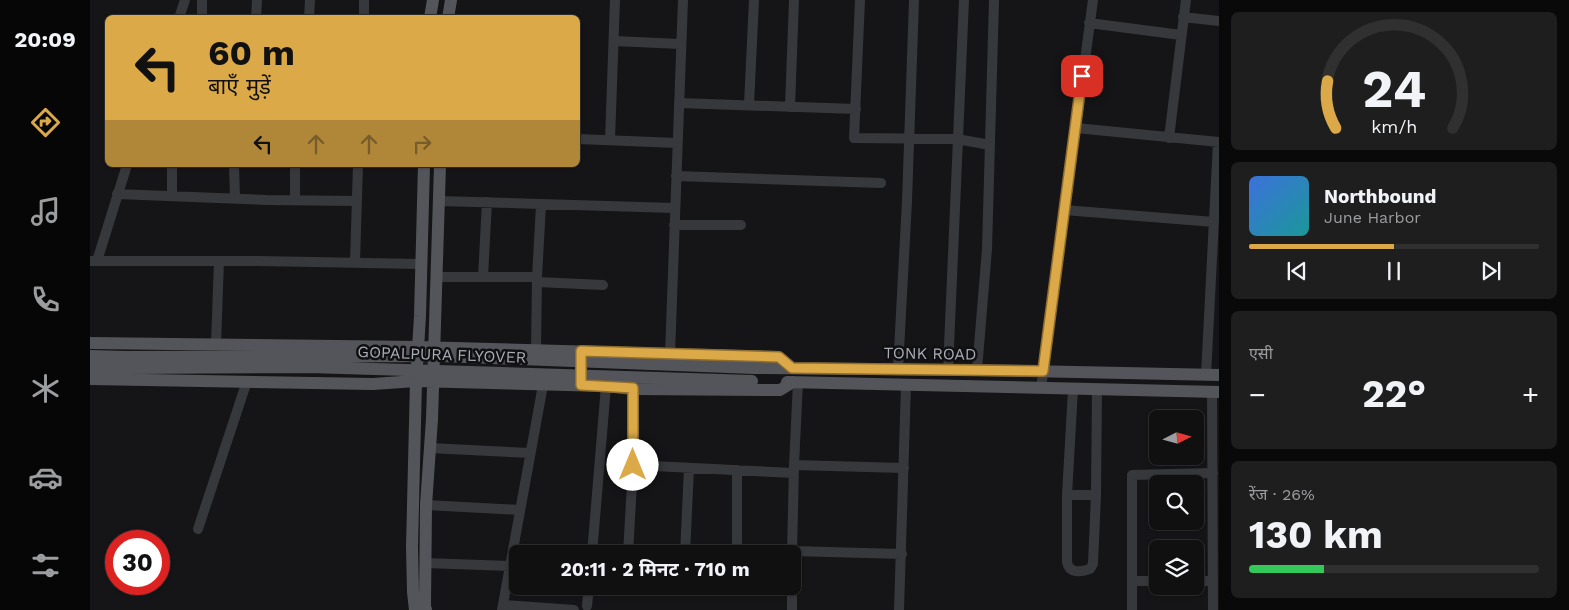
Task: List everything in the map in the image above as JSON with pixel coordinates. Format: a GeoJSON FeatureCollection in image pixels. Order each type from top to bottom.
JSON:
{"type":"FeatureCollection","features":[{"type":"Feature","properties":{"kind":"main road"},"geometry":{"type":"LineString","coordinates":[[430,15],[433,0]]}},
{"type":"Feature","properties":{"kind":"main road"},"geometry":{"type":"LineString","coordinates":[[448,15],[451,0]]}},
{"type":"Feature","properties":{"kind":"main road"},"geometry":{"type":"LineString","coordinates":[[415,610],[412,547],[424,167]]}},
{"type":"Feature","properties":{"kind":"main road"},"geometry":{"type":"LineString","coordinates":[[426,610],[426,505],[432,418],[440,167]]}},
{"type":"Feature","properties":{"kind":"main road"},"geometry":{"type":"LineString","coordinates":[[90,343],[434,347],[779,357],[792,368]]}},
{"type":"Feature","properties":{"kind":"main road"},"geometry":{"type":"LineString","coordinates":[[317,345],[317,382]]}},
{"type":"Feature","properties":{"kind":"main road"},"geometry":{"type":"LineString","coordinates":[[581,351],[581,385]]}},
{"type":"Feature","properties":{"kind":"main road","name":"GOPALPURA FLYOVER"},"geometry":{"type":"LineString","coordinates":[[90,356],[441,356],[753,375],[796,382]]}},
{"type":"Feature","properties":{"kind":"main road","name":"GOPALPURA FLYOVER"},"geometry":{"type":"LineString","coordinates":[[90,367],[320,367],[753,375],[792,368]]}},
{"type":"Feature","properties":{"kind":"main road","name":"TONK ROAD"},"geometry":{"type":"LineString","coordinates":[[792,368],[1219,375]]}},
{"type":"Feature","properties":{"kind":"main road"},"geometry":{"type":"LineString","coordinates":[[90,379],[373,384],[416,381],[633,388],[780,390],[796,382]]}},
{"type":"Feature","properties":{"kind":"main road","name":"TONK ROAD"},"geometry":{"type":"LineString","coordinates":[[796,382],[1216,391]]}},
{"type":"Feature","properties":{"kind":"street"},"geometry":{"type":"LineString","coordinates":[[180,15],[185,0]]}},
{"type":"Feature","properties":{"kind":"street"},"geometry":{"type":"LineString","coordinates":[[202,0],[202,15]]}},
{"type":"Feature","properties":{"kind":"street"},"geometry":{"type":"LineString","coordinates":[[256,15],[257,0]]}},
{"type":"Feature","properties":{"kind":"street"},"geometry":{"type":"LineString","coordinates":[[310,0],[310,15]]}},
{"type":"Feature","properties":{"kind":"street"},"geometry":{"type":"LineString","coordinates":[[364,0],[364,15]]}},
{"type":"Feature","properties":{"kind":"street"},"geometry":{"type":"LineString","coordinates":[[610,140],[616,0]]}},
{"type":"Feature","properties":{"kind":"street"},"geometry":{"type":"LineString","coordinates":[[670,354],[683,0]]}},
{"type":"Feature","properties":{"kind":"street"},"geometry":{"type":"LineString","coordinates":[[749,105],[754,0]]}},
{"type":"Feature","properties":{"kind":"street"},"geometry":{"type":"LineString","coordinates":[[790,106],[794,0]]}},
{"type":"Feature","properties":{"kind":"street"},"geometry":{"type":"LineString","coordinates":[[860,0],[854,138],[957,139],[990,145]]}},
{"type":"Feature","properties":{"kind":"street"},"geometry":{"type":"LineString","coordinates":[[898,369],[914,0]]}},
{"type":"Feature","properties":{"kind":"street"},"geometry":{"type":"LineString","coordinates":[[948,370],[964,0]]}},
{"type":"Feature","properties":{"kind":"street"},"geometry":{"type":"LineString","coordinates":[[978,370],[987,249],[994,0]]}},
{"type":"Feature","properties":{"kind":"street"},"geometry":{"type":"LineString","coordinates":[[1040,388],[1093,0]]}},
{"type":"Feature","properties":{"kind":"street"},"geometry":{"type":"LineString","coordinates":[[1168,138],[1186,0]]}},
{"type":"Feature","properties":{"kind":"street"},"geometry":{"type":"LineString","coordinates":[[1184,17],[1219,21]]}},
{"type":"Feature","properties":{"kind":"street"},"geometry":{"type":"LineString","coordinates":[[1090,23],[1181,35]]}},
{"type":"Feature","properties":{"kind":"street"},"geometry":{"type":"LineString","coordinates":[[614,41],[681,44]]}},
{"type":"Feature","properties":{"kind":"street"},"geometry":{"type":"LineString","coordinates":[[679,103],[856,109]]}},
{"type":"Feature","properties":{"kind":"street"},"geometry":{"type":"LineString","coordinates":[[1076,128],[1219,142],[1214,222],[1216,255],[1206,375]]}},
{"type":"Feature","properties":{"kind":"street"},"geometry":{"type":"LineString","coordinates":[[580,139],[677,143]]}},
{"type":"Feature","properties":{"kind":"street"},"geometry":{"type":"LineString","coordinates":[[126,167],[94,261],[420,264]]}},
{"type":"Feature","properties":{"kind":"street"},"geometry":{"type":"LineString","coordinates":[[172,167],[172,196]]}},
{"type":"Feature","properties":{"kind":"street"},"geometry":{"type":"LineString","coordinates":[[234,167],[235,198]]}},
{"type":"Feature","properties":{"kind":"street"},"geometry":{"type":"LineString","coordinates":[[294,167],[294,200]]}},
{"type":"Feature","properties":{"kind":"street"},"geometry":{"type":"LineString","coordinates":[[355,263],[358,167]]}},
{"type":"Feature","properties":{"kind":"street"},"geometry":{"type":"LineString","coordinates":[[676,176],[881,183]]}},
{"type":"Feature","properties":{"kind":"street"},"geometry":{"type":"LineString","coordinates":[[117,194],[357,201]]}},
{"type":"Feature","properties":{"kind":"street"},"geometry":{"type":"LineString","coordinates":[[439,201],[674,208]]}},
{"type":"Feature","properties":{"kind":"street"},"geometry":{"type":"LineString","coordinates":[[483,277],[487,202]]}},
{"type":"Feature","properties":{"kind":"street"},"geometry":{"type":"LineString","coordinates":[[536,350],[541,205]]}},
{"type":"Feature","properties":{"kind":"street"},"geometry":{"type":"LineString","coordinates":[[1064,210],[1214,222]]}},
{"type":"Feature","properties":{"kind":"street"},"geometry":{"type":"LineString","coordinates":[[674,225],[741,225]]}},
{"type":"Feature","properties":{"kind":"street"},"geometry":{"type":"LineString","coordinates":[[216,344],[219,261]]}},
{"type":"Feature","properties":{"kind":"street"},"geometry":{"type":"LineString","coordinates":[[436,277],[483,277],[603,285]]}},
{"type":"Feature","properties":{"kind":"street"},"geometry":{"type":"LineString","coordinates":[[198,529],[248,381]]}},
{"type":"Feature","properties":{"kind":"street"},"geometry":{"type":"LineString","coordinates":[[792,545],[796,382]]}},
{"type":"Feature","properties":{"kind":"street"},"geometry":{"type":"LineString","coordinates":[[514,545],[543,384]]}},
{"type":"Feature","properties":{"kind":"street"},"geometry":{"type":"LineString","coordinates":[[899,610],[906,385]]}},
{"type":"Feature","properties":{"kind":"street"},"geometry":{"type":"LineString","coordinates":[[593,545],[606,386]]}},
{"type":"Feature","properties":{"kind":"street"},"geometry":{"type":"LineString","coordinates":[[629,545],[633,465],[633,388]]}},
{"type":"Feature","properties":{"kind":"street"},"geometry":{"type":"LineString","coordinates":[[1074,389],[1067,494],[1067,562],[1068,568],[1075,571],[1090,569],[1092,564],[1096,494],[1097,389]]}},
{"type":"Feature","properties":{"kind":"street"},"geometry":{"type":"LineString","coordinates":[[1213,610],[1213,473],[1216,391]]}},
{"type":"Feature","properties":{"kind":"street"},"geometry":{"type":"LineString","coordinates":[[429,448],[530,453]]}},
{"type":"Feature","properties":{"kind":"street"},"geometry":{"type":"LineString","coordinates":[[633,465],[737,470],[904,468]]}},
{"type":"Feature","properties":{"kind":"street"},"geometry":{"type":"LineString","coordinates":[[685,545],[689,468]]}},
{"type":"Feature","properties":{"kind":"street"},"geometry":{"type":"LineString","coordinates":[[737,470],[737,545]]}},
{"type":"Feature","properties":{"kind":"street"},"geometry":{"type":"LineString","coordinates":[[1132,610],[1132,475],[1213,473]]}},
{"type":"Feature","properties":{"kind":"street"},"geometry":{"type":"LineString","coordinates":[[1067,494],[1096,494]]}},
{"type":"Feature","properties":{"kind":"street"},"geometry":{"type":"LineString","coordinates":[[426,505],[520,510]]}},
{"type":"Feature","properties":{"kind":"street"},"geometry":{"type":"LineString","coordinates":[[801,552],[902,554]]}},
{"type":"Feature","properties":{"kind":"street"},"geometry":{"type":"LineString","coordinates":[[425,563],[509,566]]}},
{"type":"Feature","properties":{"kind":"street"},"geometry":{"type":"LineString","coordinates":[[509,572],[503,608],[574,610]]}},
{"type":"Feature","properties":{"kind":"street"},"geometry":{"type":"LineString","coordinates":[[1132,581],[1149,581]]}},
{"type":"Feature","properties":{"kind":"street"},"geometry":{"type":"LineString","coordinates":[[1204,581],[1213,581]]}},
{"type":"Feature","properties":{"kind":"street"},"geometry":{"type":"LineString","coordinates":[[587,606],[588,595]]}},
{"type":"Feature","properties":{"kind":"street"},"geometry":{"type":"LineString","coordinates":[[792,595],[792,610]]}},
{"type":"Feature","properties":{"kind":"route"},"geometry":{"type":"LineString","coordinates":[[633,465],[633,388],[581,385],[581,351],[779,357],[792,368],[1043,371],[1082,76]]}}]}
